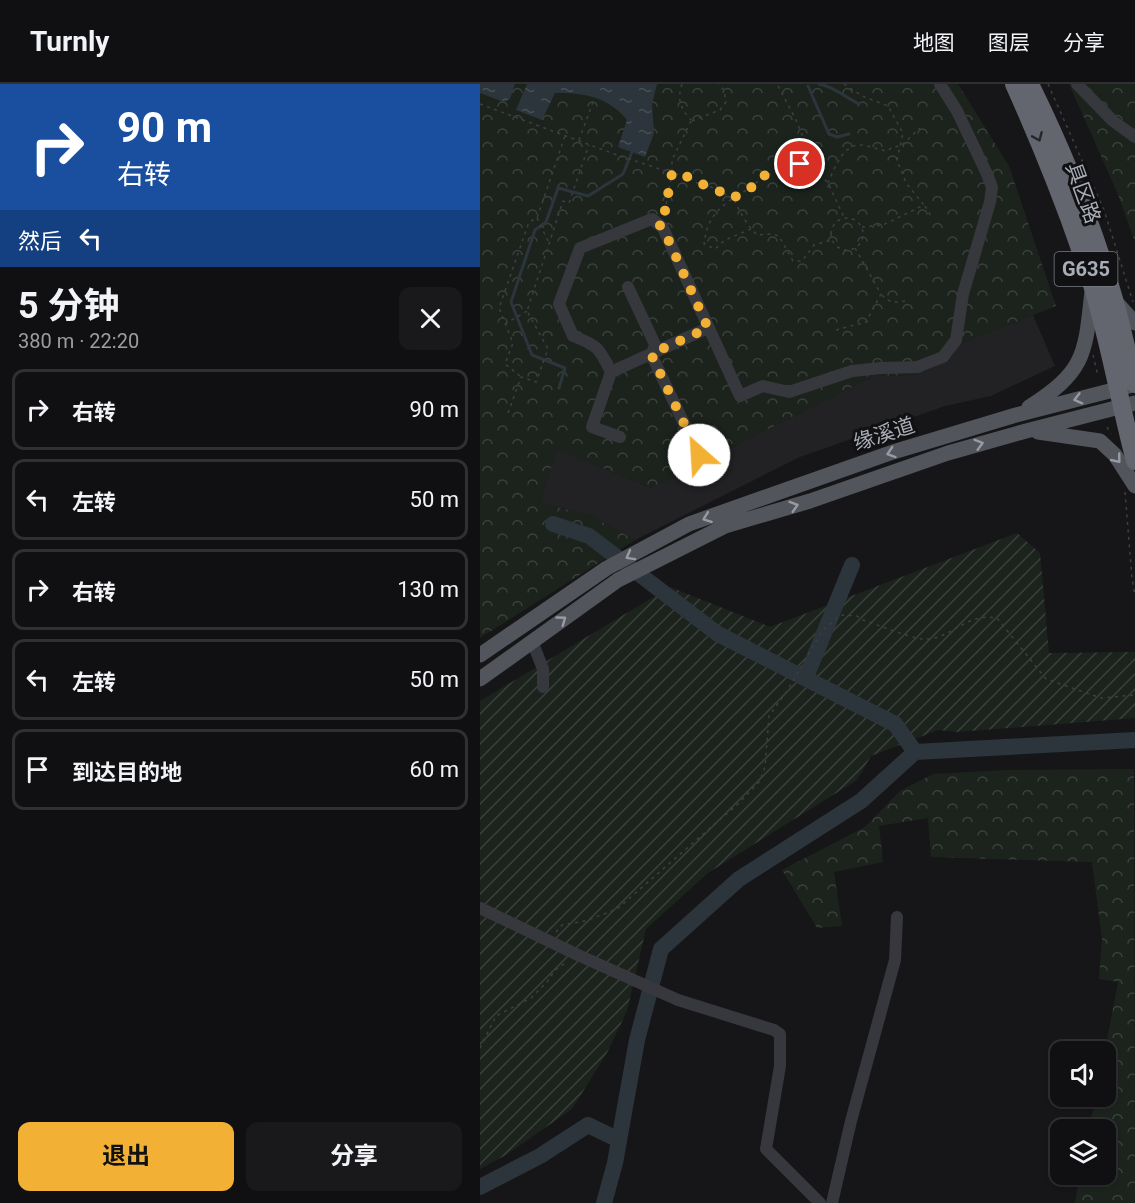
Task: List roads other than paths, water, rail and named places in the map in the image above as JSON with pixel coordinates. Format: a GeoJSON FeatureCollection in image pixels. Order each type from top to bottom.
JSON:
{"type":"FeatureCollection","features":[{"type":"Feature","properties":{"kind":"highway","name":"具区路"},"geometry":{"type":"LineString","coordinates":[[1014,84],[1065,206],[1092,288],[1129,385]]}},
{"type":"Feature","properties":{"kind":"highway","name":"具区路"},"geometry":{"type":"LineString","coordinates":[[1030,84],[1083,204],[1114,299],[1129,385],[1135,461]]}},
{"type":"Feature","properties":{"kind":"main road"},"geometry":{"type":"LineString","coordinates":[[1016,415],[1044,398],[1072,374],[1085,346],[1092,288]]}},
{"type":"Feature","properties":{"kind":"main road"},"geometry":{"type":"LineString","coordinates":[[1114,299],[1135,323]]}},
{"type":"Feature","properties":{"kind":"main road","name":"缘溪道"},"geometry":{"type":"LineString","coordinates":[[613,574],[652,544],[689,525],[893,452],[1016,415],[1129,385]]}},
{"type":"Feature","properties":{"kind":"main road","name":"缘溪道"},"geometry":{"type":"LineString","coordinates":[[613,574],[662,556],[725,526],[810,501],[948,453],[1129,405]]}},
{"type":"Feature","properties":{"kind":"main road"},"geometry":{"type":"LineString","coordinates":[[1026,431],[1062,434],[1079,439],[1100,441],[1115,455],[1130,488]]}},
{"type":"Feature","properties":{"kind":"main road"},"geometry":{"type":"LineString","coordinates":[[480,679],[532,641],[613,574]]}},
{"type":"Feature","properties":{"kind":"main road"},"geometry":{"type":"LineString","coordinates":[[480,655],[613,574]]}},
{"type":"Feature","properties":{"kind":"street"},"geometry":{"type":"LineString","coordinates":[[611,372],[600,351],[593,344],[573,336],[559,304],[580,248],[652,219],[663,228],[740,396],[763,386],[789,392],[852,371],[916,367],[943,357],[956,340],[963,294],[992,188],[957,111],[940,84]]}},
{"type":"Feature","properties":{"kind":"street"},"geometry":{"type":"LineString","coordinates":[[1077,84],[1113,121],[1135,137]]}},
{"type":"Feature","properties":{"kind":"street"},"geometry":{"type":"LineString","coordinates":[[628,286],[699,455]]}},
{"type":"Feature","properties":{"kind":"street"},"geometry":{"type":"LineString","coordinates":[[620,437],[592,427],[611,372],[708,328]]}},
{"type":"Feature","properties":{"kind":"street"},"geometry":{"type":"LineString","coordinates":[[532,641],[543,669],[543,687]]}},
{"type":"Feature","properties":{"kind":"street"},"geometry":{"type":"LineString","coordinates":[[480,908],[578,956],[678,1000],[774,1030],[780,1034],[780,1066],[766,1149],[820,1203]]}},
{"type":"Feature","properties":{"kind":"street"},"geometry":{"type":"LineString","coordinates":[[832,1203],[851,1121],[895,960],[897,917]]}},
{"type":"Feature","properties":{"kind":"water"},"geometry":{"type":"Polygon","coordinates":[[[480,84],[515,84],[510,99],[504,102],[480,93],[480,84]]]}},
{"type":"Feature","properties":{"kind":"water"},"geometry":{"type":"Polygon","coordinates":[[[527,84],[657,84],[652,104],[654,133],[645,157],[618,147],[627,120],[604,101],[585,95],[555,93],[542,120],[516,110],[527,84]]]}},
{"type":"Feature","properties":{"kind":"waterway"},"geometry":{"type":"LineString","coordinates":[[819,84],[834,89],[859,104]]}},
{"type":"Feature","properties":{"kind":"waterway"},"geometry":{"type":"LineString","coordinates":[[808,86],[829,134],[837,137],[849,134]]}},
{"type":"Feature","properties":{"kind":"waterway"},"geometry":{"type":"LineString","coordinates":[[559,388],[565,368],[532,355],[511,302],[535,230],[546,222],[558,188],[588,196],[623,174],[632,152]]}},
{"type":"Feature","properties":{"kind":"waterway"},"geometry":{"type":"LineString","coordinates":[[553,524],[589,536],[718,634],[895,724],[915,752],[861,801],[739,879],[661,949],[637,1040],[615,1163],[604,1203]]}},
{"type":"Feature","properties":{"kind":"waterway"},"geometry":{"type":"LineString","coordinates":[[806,677],[852,565]]}},
{"type":"Feature","properties":{"kind":"waterway"},"geometry":{"type":"LineString","coordinates":[[915,752],[1135,740]]}},
{"type":"Feature","properties":{"kind":"waterway"},"geometry":{"type":"LineString","coordinates":[[480,1187],[540,1156],[588,1125],[619,1140]]}}]}
